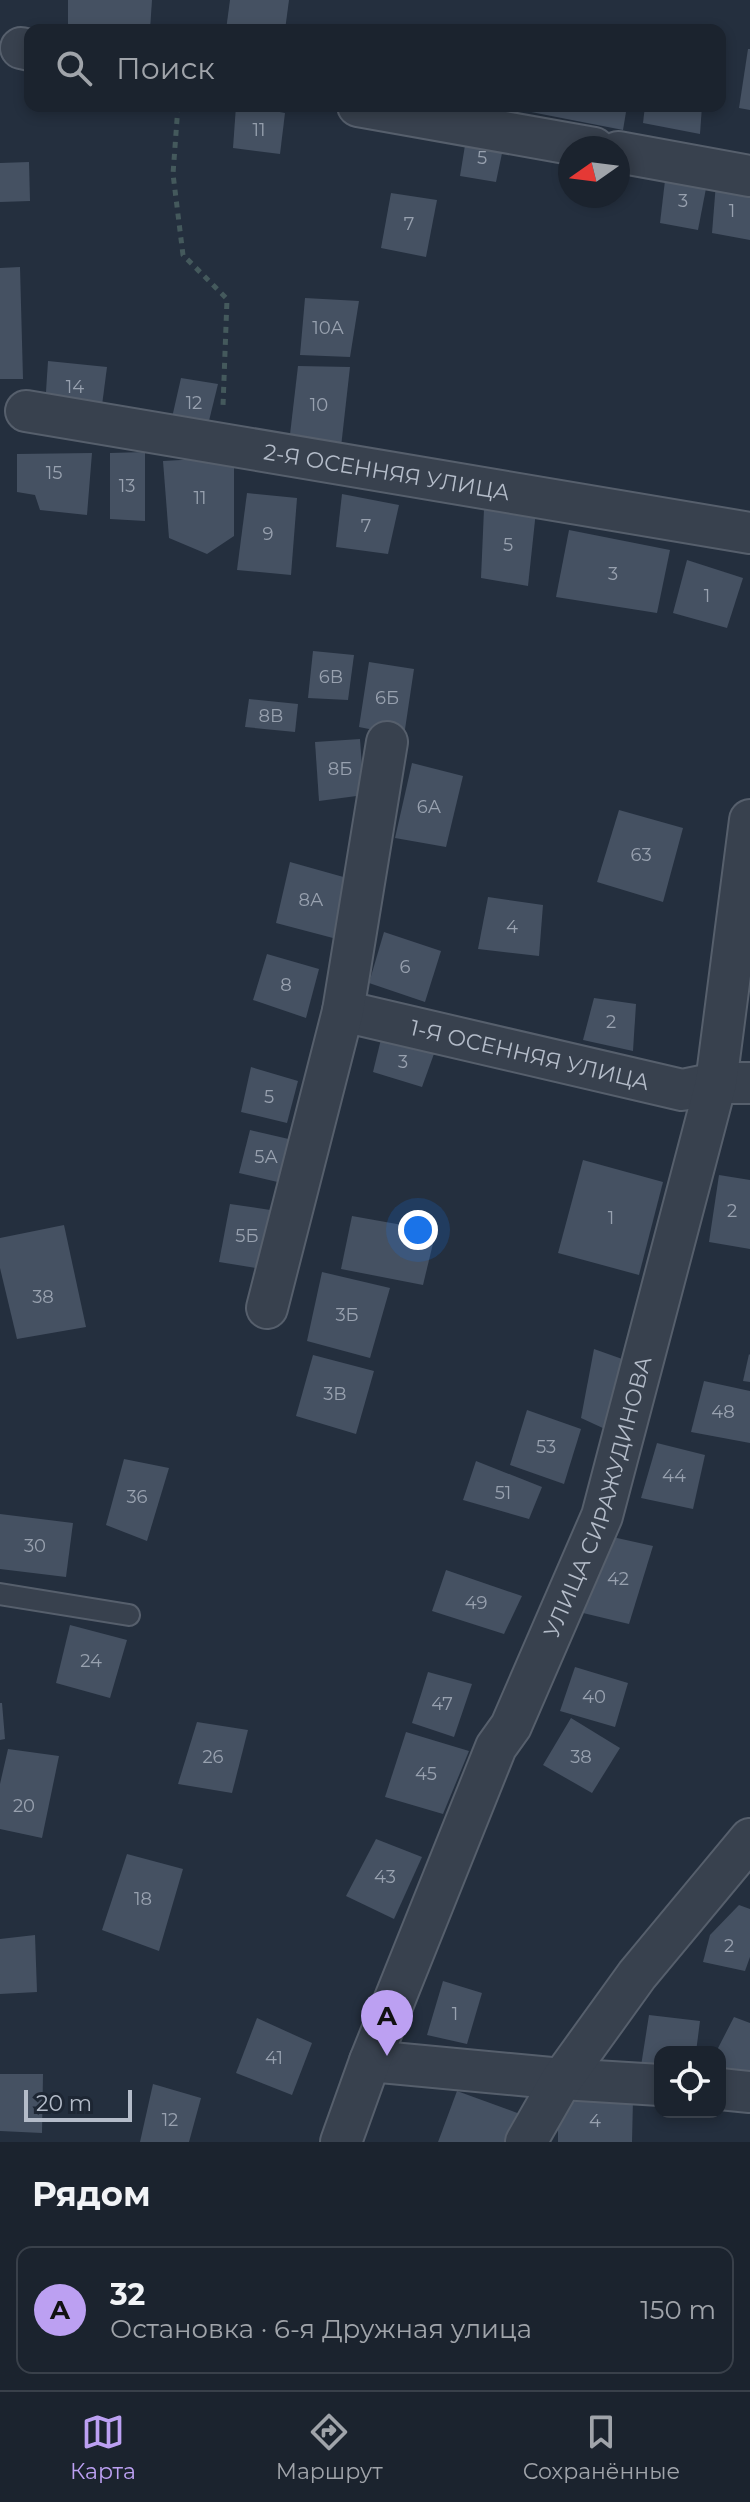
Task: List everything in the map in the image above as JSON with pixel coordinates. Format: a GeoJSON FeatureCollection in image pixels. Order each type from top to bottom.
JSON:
{"type":"FeatureCollection","features":[{"type":"Feature","properties":{"kind":"street"},"geometry":{"type":"LineString","coordinates":[[392,112],[558,142]]}},
{"type":"Feature","properties":{"kind":"street"},"geometry":{"type":"LineString","coordinates":[[630,154],[750,176]]}},
{"type":"Feature","properties":{"kind":"street","name":"2-Я ОСЕННЯЯ УЛИЦА"},"geometry":{"type":"LineString","coordinates":[[26,411],[750,533]]}},
{"type":"Feature","properties":{"kind":"street"},"geometry":{"type":"LineString","coordinates":[[267,1308],[343,1011],[387,742]]}},
{"type":"Feature","properties":{"kind":"street","name":"УЛИЦА СИРАЖУДИНОВА"},"geometry":{"type":"LineString","coordinates":[[341,2142],[370,2061],[496,1747],[511,1726],[602,1516],[733,1083],[750,820]]}},
{"type":"Feature","properties":{"kind":"street","name":"1-Я ОСЕННЯЯ УЛИЦА"},"geometry":{"type":"LineString","coordinates":[[343,1011],[682,1090],[733,1083]]}},
{"type":"Feature","properties":{"kind":"street"},"geometry":{"type":"LineString","coordinates":[[526,2142],[562,2079],[637,1975],[750,1839]]}},
{"type":"Feature","properties":{"kind":"street"},"geometry":{"type":"LineString","coordinates":[[370,2061],[654,2085]]}},
{"type":"Feature","properties":{"kind":"street"},"geometry":{"type":"LineString","coordinates":[[726,2090],[750,2092]]}},
{"type":"Feature","properties":{"kind":"lane"},"geometry":{"type":"LineString","coordinates":[[0,1594],[129,1615]]}},
{"type":"Feature","properties":{"kind":"path"},"geometry":{"type":"LineString","coordinates":[[178,112],[173,174],[183,255],[227,299],[222,444]]}},
{"type":"Feature","properties":{"kind":"building"},"geometry":{"type":"Polygon","coordinates":[[[68,0],[152,0],[150,24],[68,24],[68,0]]]}},
{"type":"Feature","properties":{"kind":"building"},"geometry":{"type":"Polygon","coordinates":[[[230,0],[289,0],[286,24],[227,24],[230,0]]]}},
{"type":"Feature","properties":{"kind":"building"},"geometry":{"type":"Polygon","coordinates":[[[750,49],[750,110],[739,108],[750,49]]]}},
{"type":"Feature","properties":{"kind":"building"},"geometry":{"type":"Polygon","coordinates":[[[236,112],[285,113],[280,154],[233,148],[236,112]]]}},
{"type":"Feature","properties":{"kind":"building"},"geometry":{"type":"Polygon","coordinates":[[[531,112],[626,112],[623,130],[531,112]]]}},
{"type":"Feature","properties":{"kind":"building"},"geometry":{"type":"Polygon","coordinates":[[[644,112],[702,112],[700,134],[643,123],[644,112]]]}},
{"type":"Feature","properties":{"kind":"building"},"geometry":{"type":"Polygon","coordinates":[[[467,133],[505,139],[496,182],[460,176],[467,133]]]}},
{"type":"Feature","properties":{"kind":"building"},"geometry":{"type":"Polygon","coordinates":[[[29,162],[30,201],[0,202],[0,163],[29,162]]]}},
{"type":"Feature","properties":{"kind":"building"},"geometry":{"type":"Polygon","coordinates":[[[666,172],[708,178],[698,230],[660,223],[666,172]]]}},
{"type":"Feature","properties":{"kind":"building"},"geometry":{"type":"Polygon","coordinates":[[[716,183],[750,189],[750,240],[712,233],[716,183]]]}},
{"type":"Feature","properties":{"kind":"building"},"geometry":{"type":"Polygon","coordinates":[[[391,193],[437,200],[426,257],[381,248],[391,193]]]}},
{"type":"Feature","properties":{"kind":"building"},"geometry":{"type":"Polygon","coordinates":[[[20,267],[23,379],[0,379],[0,268],[20,267]]]}},
{"type":"Feature","properties":{"kind":"building"},"geometry":{"type":"Polygon","coordinates":[[[305,298],[359,301],[350,357],[300,355],[305,298]]]}},
{"type":"Feature","properties":{"kind":"building"},"geometry":{"type":"Polygon","coordinates":[[[48,361],[107,367],[101,413],[45,407],[48,361]]]}},
{"type":"Feature","properties":{"kind":"building"},"geometry":{"type":"Polygon","coordinates":[[[298,366],[350,367],[341,447],[289,443],[298,366]]]}},
{"type":"Feature","properties":{"kind":"building"},"geometry":{"type":"Polygon","coordinates":[[[181,378],[218,384],[207,429],[171,422],[181,378]]]}},
{"type":"Feature","properties":{"kind":"building"},"geometry":{"type":"Polygon","coordinates":[[[145,452],[145,521],[110,519],[110,453],[145,452]]]}},
{"type":"Feature","properties":{"kind":"building"},"geometry":{"type":"Polygon","coordinates":[[[92,453],[87,515],[40,510],[35,495],[17,492],[17,454],[92,453]]]}},
{"type":"Feature","properties":{"kind":"building"},"geometry":{"type":"Polygon","coordinates":[[[234,457],[234,536],[207,554],[169,538],[163,461],[234,457]]]}},
{"type":"Feature","properties":{"kind":"building"},"geometry":{"type":"Polygon","coordinates":[[[247,493],[297,498],[291,575],[237,570],[247,493]]]}},
{"type":"Feature","properties":{"kind":"building"},"geometry":{"type":"Polygon","coordinates":[[[342,494],[399,505],[388,554],[336,547],[342,494]]]}},
{"type":"Feature","properties":{"kind":"building"},"geometry":{"type":"Polygon","coordinates":[[[484,509],[536,511],[528,586],[481,578],[484,509]]]}},
{"type":"Feature","properties":{"kind":"building"},"geometry":{"type":"Polygon","coordinates":[[[569,530],[670,550],[657,613],[556,597],[569,530]]]}},
{"type":"Feature","properties":{"kind":"building"},"geometry":{"type":"Polygon","coordinates":[[[687,560],[743,578],[727,628],[673,613],[687,560]]]}},
{"type":"Feature","properties":{"kind":"building"},"geometry":{"type":"Polygon","coordinates":[[[313,651],[354,655],[348,700],[308,698],[313,651]]]}},
{"type":"Feature","properties":{"kind":"building"},"geometry":{"type":"Polygon","coordinates":[[[369,662],[414,669],[404,736],[359,727],[369,662]]]}},
{"type":"Feature","properties":{"kind":"building"},"geometry":{"type":"Polygon","coordinates":[[[249,699],[298,704],[295,732],[245,727],[249,699]]]}},
{"type":"Feature","properties":{"kind":"building"},"geometry":{"type":"Polygon","coordinates":[[[360,739],[364,795],[319,801],[315,742],[360,739]]]}},
{"type":"Feature","properties":{"kind":"building"},"geometry":{"type":"Polygon","coordinates":[[[412,763],[463,776],[446,847],[395,838],[412,763]]]}},
{"type":"Feature","properties":{"kind":"building"},"geometry":{"type":"Polygon","coordinates":[[[619,810],[683,828],[663,902],[597,882],[619,810]]]}},
{"type":"Feature","properties":{"kind":"building"},"geometry":{"type":"Polygon","coordinates":[[[290,862],[347,878],[333,938],[276,923],[290,862]]]}},
{"type":"Feature","properties":{"kind":"building"},"geometry":{"type":"Polygon","coordinates":[[[488,897],[543,905],[539,956],[478,949],[488,897]]]}},
{"type":"Feature","properties":{"kind":"building"},"geometry":{"type":"Polygon","coordinates":[[[384,932],[441,951],[425,1002],[369,983],[384,932]]]}},
{"type":"Feature","properties":{"kind":"building"},"geometry":{"type":"Polygon","coordinates":[[[267,954],[319,969],[306,1018],[253,1000],[267,954]]]}},
{"type":"Feature","properties":{"kind":"building"},"geometry":{"type":"Polygon","coordinates":[[[594,998],[636,1004],[633,1051],[583,1040],[594,998]]]}},
{"type":"Feature","properties":{"kind":"building"},"geometry":{"type":"Polygon","coordinates":[[[382,1035],[435,1051],[422,1087],[373,1072],[382,1035]]]}},
{"type":"Feature","properties":{"kind":"building"},"geometry":{"type":"Polygon","coordinates":[[[251,1067],[298,1081],[287,1123],[241,1112],[251,1067]]]}},
{"type":"Feature","properties":{"kind":"building"},"geometry":{"type":"Polygon","coordinates":[[[250,1130],[293,1140],[282,1183],[239,1173],[250,1130]]]}},
{"type":"Feature","properties":{"kind":"building"},"geometry":{"type":"Polygon","coordinates":[[[583,1160],[663,1182],[639,1275],[558,1253],[583,1160]]]}},
{"type":"Feature","properties":{"kind":"building"},"geometry":{"type":"Polygon","coordinates":[[[719,1175],[750,1180],[750,1249],[709,1242],[719,1175]]]}},
{"type":"Feature","properties":{"kind":"building"},"geometry":{"type":"Polygon","coordinates":[[[230,1204],[277,1211],[263,1269],[219,1262],[230,1204]]]}},
{"type":"Feature","properties":{"kind":"building"},"geometry":{"type":"Polygon","coordinates":[[[352,1216],[436,1231],[423,1285],[341,1269],[352,1216]]]}},
{"type":"Feature","properties":{"kind":"building"},"geometry":{"type":"Polygon","coordinates":[[[64,1225],[86,1327],[17,1339],[0,1268],[0,1238],[64,1225]]]}},
{"type":"Feature","properties":{"kind":"building"},"geometry":{"type":"Polygon","coordinates":[[[322,1272],[390,1288],[370,1358],[307,1341],[322,1272]]]}},
{"type":"Feature","properties":{"kind":"building"},"geometry":{"type":"Polygon","coordinates":[[[594,1349],[625,1360],[605,1429],[581,1418],[594,1349]]]}},
{"type":"Feature","properties":{"kind":"building"},"geometry":{"type":"Polygon","coordinates":[[[313,1355],[374,1371],[356,1434],[296,1416],[313,1355]]]}},
{"type":"Feature","properties":{"kind":"building"},"geometry":{"type":"Polygon","coordinates":[[[750,1355],[750,1382],[743,1381],[750,1355]]]}},
{"type":"Feature","properties":{"kind":"building"},"geometry":{"type":"Polygon","coordinates":[[[704,1381],[750,1391],[750,1443],[691,1432],[704,1381]]]}},
{"type":"Feature","properties":{"kind":"building"},"geometry":{"type":"Polygon","coordinates":[[[527,1410],[581,1429],[564,1484],[510,1465],[527,1410]]]}},
{"type":"Feature","properties":{"kind":"building"},"geometry":{"type":"Polygon","coordinates":[[[657,1443],[705,1455],[693,1509],[641,1498],[657,1443]]]}},
{"type":"Feature","properties":{"kind":"building"},"geometry":{"type":"Polygon","coordinates":[[[124,1459],[169,1468],[147,1541],[106,1525],[124,1459]]]}},
{"type":"Feature","properties":{"kind":"building"},"geometry":{"type":"Polygon","coordinates":[[[476,1461],[542,1487],[529,1519],[463,1500],[476,1461]]]}},
{"type":"Feature","properties":{"kind":"building"},"geometry":{"type":"Polygon","coordinates":[[[0,1514],[73,1523],[66,1577],[0,1569],[0,1514]]]}},
{"type":"Feature","properties":{"kind":"building"},"geometry":{"type":"Polygon","coordinates":[[[608,1536],[653,1546],[629,1624],[583,1613],[608,1536]]]}},
{"type":"Feature","properties":{"kind":"building"},"geometry":{"type":"Polygon","coordinates":[[[446,1570],[522,1596],[504,1634],[432,1611],[446,1570]]]}},
{"type":"Feature","properties":{"kind":"building"},"geometry":{"type":"Polygon","coordinates":[[[70,1625],[127,1640],[110,1698],[56,1683],[70,1625]]]}},
{"type":"Feature","properties":{"kind":"building"},"geometry":{"type":"Polygon","coordinates":[[[575,1667],[628,1683],[615,1727],[560,1711],[575,1667]]]}},
{"type":"Feature","properties":{"kind":"building"},"geometry":{"type":"Polygon","coordinates":[[[428,1672],[472,1684],[454,1737],[412,1723],[428,1672]]]}},
{"type":"Feature","properties":{"kind":"building"},"geometry":{"type":"Polygon","coordinates":[[[0,1703],[5,1739],[0,1740],[0,1703]]]}},
{"type":"Feature","properties":{"kind":"building"},"geometry":{"type":"Polygon","coordinates":[[[571,1718],[620,1748],[592,1793],[543,1765],[571,1718]]]}},
{"type":"Feature","properties":{"kind":"building"},"geometry":{"type":"Polygon","coordinates":[[[197,1722],[248,1730],[232,1793],[178,1784],[197,1722]]]}},
{"type":"Feature","properties":{"kind":"building"},"geometry":{"type":"Polygon","coordinates":[[[406,1732],[469,1751],[443,1814],[385,1797],[406,1732]]]}},
{"type":"Feature","properties":{"kind":"building"},"geometry":{"type":"Polygon","coordinates":[[[8,1749],[59,1756],[42,1838],[0,1829],[0,1784],[8,1749]]]}},
{"type":"Feature","properties":{"kind":"building"},"geometry":{"type":"Polygon","coordinates":[[[376,1839],[422,1857],[394,1919],[346,1896],[376,1839]]]}},
{"type":"Feature","properties":{"kind":"building"},"geometry":{"type":"Polygon","coordinates":[[[127,1854],[183,1869],[159,1951],[102,1930],[127,1854]]]}},
{"type":"Feature","properties":{"kind":"building"},"geometry":{"type":"Polygon","coordinates":[[[739,1905],[750,1909],[750,1957],[745,1971],[703,1962],[710,1935],[739,1905]]]}},
{"type":"Feature","properties":{"kind":"building"},"geometry":{"type":"Polygon","coordinates":[[[35,1935],[37,1992],[0,1994],[0,1939],[35,1935]]]}},
{"type":"Feature","properties":{"kind":"building"},"geometry":{"type":"Polygon","coordinates":[[[443,1981],[482,1993],[467,2044],[427,2035],[443,1981]]]}},
{"type":"Feature","properties":{"kind":"building"},"geometry":{"type":"Polygon","coordinates":[[[649,2015],[700,2021],[697,2046],[654,2046],[654,2068],[641,2066],[649,2015]]]}},
{"type":"Feature","properties":{"kind":"building"},"geometry":{"type":"Polygon","coordinates":[[[734,2017],[750,2023],[750,2076],[726,2073],[726,2046],[719,2046],[734,2017]]]}},
{"type":"Feature","properties":{"kind":"building"},"geometry":{"type":"Polygon","coordinates":[[[257,2018],[312,2043],[292,2095],[236,2073],[257,2018]]]}},
{"type":"Feature","properties":{"kind":"building"},"geometry":{"type":"Polygon","coordinates":[[[0,2074],[43,2074],[42,2133],[0,2131],[0,2074]]]}},
{"type":"Feature","properties":{"kind":"building"},"geometry":{"type":"Polygon","coordinates":[[[153,2084],[201,2098],[189,2142],[140,2142],[153,2084]]]}},
{"type":"Feature","properties":{"kind":"building"},"geometry":{"type":"Polygon","coordinates":[[[457,2091],[520,2114],[509,2142],[438,2142],[457,2091]]]}},
{"type":"Feature","properties":{"kind":"building"},"geometry":{"type":"Polygon","coordinates":[[[558,2096],[633,2099],[632,2142],[558,2142],[558,2096]]]}},
{"type":"Feature","properties":{"kind":"place","name":"32"},"geometry":{"type":"Point","coordinates":[387,2056]}}]}
